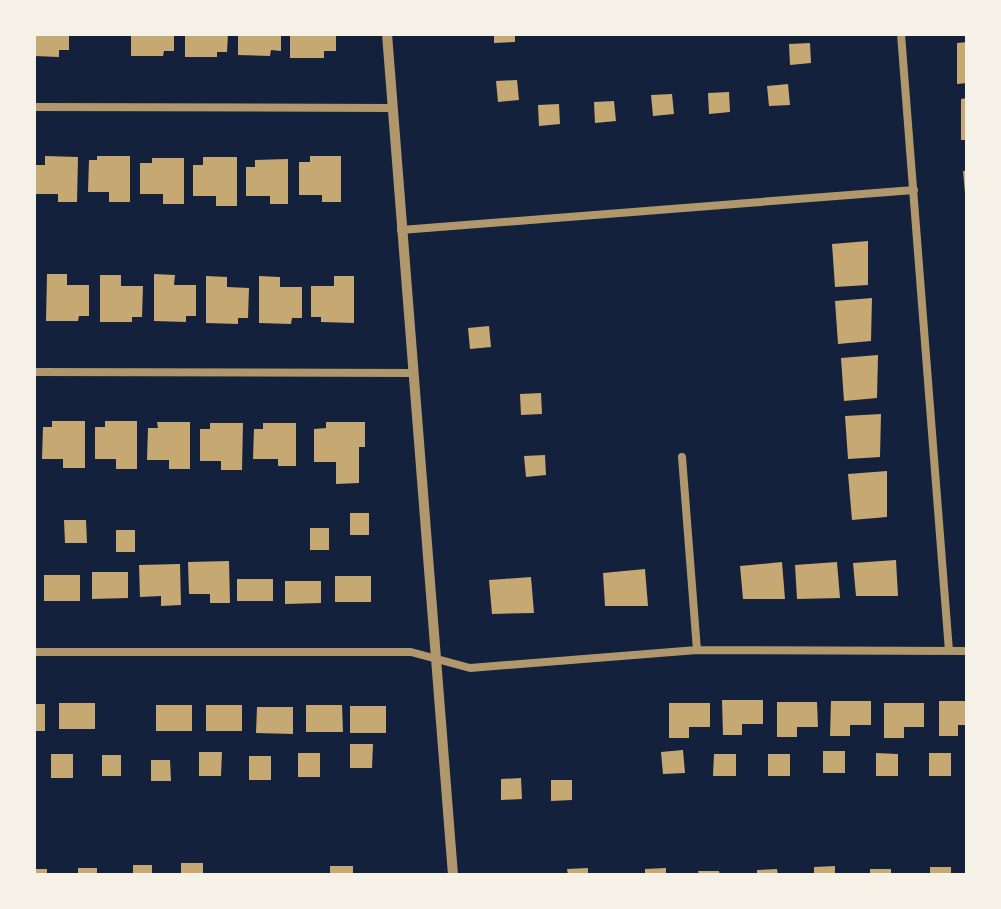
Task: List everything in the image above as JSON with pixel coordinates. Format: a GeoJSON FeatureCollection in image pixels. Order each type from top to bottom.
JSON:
{"type":"FeatureCollection","features":[{"type":"Feature","properties":{"kind":"street"},"geometry":{"type":"LineString","coordinates":[[387,34],[453,875]]}},
{"type":"Feature","properties":{"kind":"street"},"geometry":{"type":"LineString","coordinates":[[901,34],[949,651]]}},
{"type":"Feature","properties":{"kind":"street"},"geometry":{"type":"LineString","coordinates":[[34,107],[393,108]]}},
{"type":"Feature","properties":{"kind":"street"},"geometry":{"type":"LineString","coordinates":[[401,230],[914,190]]}},
{"type":"Feature","properties":{"kind":"street"},"geometry":{"type":"LineString","coordinates":[[34,372],[413,373]]}},
{"type":"Feature","properties":{"kind":"street"},"geometry":{"type":"LineString","coordinates":[[682,457],[697,650]]}},
{"type":"Feature","properties":{"kind":"street"},"geometry":{"type":"LineString","coordinates":[[34,652],[411,652],[470,668],[697,650],[967,651]]}},
{"type":"Feature","properties":{"kind":"building"},"geometry":{"type":"Polygon","coordinates":[[[34,34],[69,34],[69,50],[59,50],[59,57],[34,56],[34,34]]]}},
{"type":"Feature","properties":{"kind":"building"},"geometry":{"type":"Polygon","coordinates":[[[131,34],[174,34],[174,51],[164,51],[163,56],[131,56],[131,34]]]}},
{"type":"Feature","properties":{"kind":"building"},"geometry":{"type":"Polygon","coordinates":[[[185,34],[228,34],[227,52],[217,52],[217,57],[185,57],[185,34]]]}},
{"type":"Feature","properties":{"kind":"building"},"geometry":{"type":"Polygon","coordinates":[[[238,34],[281,34],[281,51],[271,50],[270,56],[238,55],[238,34]]]}},
{"type":"Feature","properties":{"kind":"building"},"geometry":{"type":"Polygon","coordinates":[[[290,34],[336,34],[336,51],[324,51],[324,58],[290,58],[290,34]]]}},
{"type":"Feature","properties":{"kind":"building"},"geometry":{"type":"Polygon","coordinates":[[[494,34],[515,34],[515,42],[494,43],[494,34]]]}},
{"type":"Feature","properties":{"kind":"building"},"geometry":{"type":"Polygon","coordinates":[[[967,42],[967,83],[957,84],[957,43],[967,42]]]}},
{"type":"Feature","properties":{"kind":"building"},"geometry":{"type":"Polygon","coordinates":[[[810,43],[811,63],[790,65],[789,44],[810,43]]]}},
{"type":"Feature","properties":{"kind":"building"},"geometry":{"type":"Polygon","coordinates":[[[517,80],[519,100],[498,102],[496,81],[517,80]]]}},
{"type":"Feature","properties":{"kind":"building"},"geometry":{"type":"Polygon","coordinates":[[[788,84],[790,105],[769,106],[767,86],[788,84]]]}},
{"type":"Feature","properties":{"kind":"building"},"geometry":{"type":"Polygon","coordinates":[[[729,92],[730,112],[709,114],[708,93],[729,92]]]}},
{"type":"Feature","properties":{"kind":"building"},"geometry":{"type":"Polygon","coordinates":[[[672,94],[674,114],[653,116],[651,95],[672,94]]]}},
{"type":"Feature","properties":{"kind":"building"},"geometry":{"type":"Polygon","coordinates":[[[967,98],[967,140],[961,140],[961,99],[967,98]]]}},
{"type":"Feature","properties":{"kind":"building"},"geometry":{"type":"Polygon","coordinates":[[[614,101],[616,121],[595,123],[594,102],[614,101]]]}},
{"type":"Feature","properties":{"kind":"building"},"geometry":{"type":"Polygon","coordinates":[[[559,104],[560,124],[539,126],[538,105],[559,104]]]}},
{"type":"Feature","properties":{"kind":"building"},"geometry":{"type":"Polygon","coordinates":[[[45,156],[78,157],[77,202],[58,202],[58,194],[34,194],[35,165],[45,165],[45,156]]]}},
{"type":"Feature","properties":{"kind":"building"},"geometry":{"type":"Polygon","coordinates":[[[97,156],[130,156],[130,202],[109,202],[109,192],[88,192],[89,160],[97,160],[97,156]]]}},
{"type":"Feature","properties":{"kind":"building"},"geometry":{"type":"Polygon","coordinates":[[[310,156],[341,156],[341,202],[322,202],[322,195],[299,195],[299,162],[310,162],[310,156]]]}},
{"type":"Feature","properties":{"kind":"building"},"geometry":{"type":"Polygon","coordinates":[[[203,157],[237,157],[237,206],[216,206],[216,196],[193,196],[193,165],[203,165],[203,157]]]}},
{"type":"Feature","properties":{"kind":"building"},"geometry":{"type":"Polygon","coordinates":[[[152,158],[184,158],[184,204],[163,204],[163,194],[140,194],[140,163],[152,163],[152,158]]]}},
{"type":"Feature","properties":{"kind":"building"},"geometry":{"type":"Polygon","coordinates":[[[288,159],[288,204],[270,204],[270,196],[246,196],[246,167],[255,167],[255,160],[288,159]]]}},
{"type":"Feature","properties":{"kind":"building"},"geometry":{"type":"Polygon","coordinates":[[[963,171],[967,171],[967,193],[965,193],[963,171]]]}},
{"type":"Feature","properties":{"kind":"building"},"geometry":{"type":"Polygon","coordinates":[[[868,241],[868,285],[835,287],[832,244],[868,241]]]}},
{"type":"Feature","properties":{"kind":"building"},"geometry":{"type":"Polygon","coordinates":[[[47,274],[67,274],[67,285],[89,285],[89,316],[79,316],[78,321],[46,321],[47,274]]]}},
{"type":"Feature","properties":{"kind":"building"},"geometry":{"type":"Polygon","coordinates":[[[154,274],[175,275],[174,285],[196,285],[196,316],[186,316],[186,322],[154,321],[154,274]]]}},
{"type":"Feature","properties":{"kind":"building"},"geometry":{"type":"Polygon","coordinates":[[[100,275],[121,275],[121,286],[143,286],[142,317],[132,317],[132,322],[100,322],[100,275]]]}},
{"type":"Feature","properties":{"kind":"building"},"geometry":{"type":"Polygon","coordinates":[[[206,276],[227,277],[227,287],[249,288],[248,318],[238,318],[238,324],[206,323],[206,276]]]}},
{"type":"Feature","properties":{"kind":"building"},"geometry":{"type":"Polygon","coordinates":[[[259,276],[280,277],[280,287],[302,287],[302,318],[292,318],[291,324],[259,323],[259,276]]]}},
{"type":"Feature","properties":{"kind":"building"},"geometry":{"type":"Polygon","coordinates":[[[334,276],[354,276],[354,323],[321,322],[321,317],[311,317],[311,286],[334,286],[334,276]]]}},
{"type":"Feature","properties":{"kind":"building"},"geometry":{"type":"Polygon","coordinates":[[[872,298],[871,341],[838,344],[835,301],[872,298]]]}},
{"type":"Feature","properties":{"kind":"building"},"geometry":{"type":"Polygon","coordinates":[[[489,326],[491,347],[470,349],[468,328],[489,326]]]}},
{"type":"Feature","properties":{"kind":"building"},"geometry":{"type":"Polygon","coordinates":[[[878,355],[877,398],[844,401],[841,358],[878,355]]]}},
{"type":"Feature","properties":{"kind":"building"},"geometry":{"type":"Polygon","coordinates":[[[541,393],[542,414],[521,415],[520,394],[541,393]]]}},
{"type":"Feature","properties":{"kind":"building"},"geometry":{"type":"Polygon","coordinates":[[[881,414],[880,457],[848,459],[845,416],[881,414]]]}},
{"type":"Feature","properties":{"kind":"building"},"geometry":{"type":"Polygon","coordinates":[[[52,421],[85,421],[85,468],[63,468],[63,459],[42,459],[43,427],[52,427],[52,421]]]}},
{"type":"Feature","properties":{"kind":"building"},"geometry":{"type":"Polygon","coordinates":[[[105,421],[137,421],[137,469],[116,469],[116,459],[95,459],[95,427],[105,427],[105,421]]]}},
{"type":"Feature","properties":{"kind":"building"},"geometry":{"type":"Polygon","coordinates":[[[157,422],[190,422],[190,469],[169,469],[169,460],[147,460],[148,428],[158,428],[157,422]]]}},
{"type":"Feature","properties":{"kind":"building"},"geometry":{"type":"Polygon","coordinates":[[[326,422],[365,422],[365,447],[359,447],[359,483],[336,484],[336,462],[314,462],[314,429],[326,428],[326,422]]]}},
{"type":"Feature","properties":{"kind":"building"},"geometry":{"type":"Polygon","coordinates":[[[210,423],[243,423],[242,470],[221,470],[221,461],[200,461],[200,429],[210,429],[210,423]]]}},
{"type":"Feature","properties":{"kind":"building"},"geometry":{"type":"Polygon","coordinates":[[[263,423],[296,423],[296,466],[278,466],[278,459],[253,459],[254,429],[263,429],[263,423]]]}},
{"type":"Feature","properties":{"kind":"building"},"geometry":{"type":"Polygon","coordinates":[[[545,455],[546,475],[526,477],[524,456],[545,455]]]}},
{"type":"Feature","properties":{"kind":"building"},"geometry":{"type":"Polygon","coordinates":[[[887,471],[887,517],[852,520],[848,474],[887,471]]]}},
{"type":"Feature","properties":{"kind":"building"},"geometry":{"type":"Polygon","coordinates":[[[350,513],[369,513],[369,535],[350,535],[350,513]]]}},
{"type":"Feature","properties":{"kind":"building"},"geometry":{"type":"Polygon","coordinates":[[[64,520],[86,520],[87,543],[65,543],[64,520]]]}},
{"type":"Feature","properties":{"kind":"building"},"geometry":{"type":"Polygon","coordinates":[[[310,528],[329,528],[329,550],[310,550],[310,528]]]}},
{"type":"Feature","properties":{"kind":"building"},"geometry":{"type":"Polygon","coordinates":[[[116,530],[135,530],[135,552],[116,552],[116,530]]]}},
{"type":"Feature","properties":{"kind":"building"},"geometry":{"type":"Polygon","coordinates":[[[896,560],[898,596],[856,596],[853,563],[896,560]]]}},
{"type":"Feature","properties":{"kind":"building"},"geometry":{"type":"Polygon","coordinates":[[[229,561],[230,603],[210,603],[210,594],[189,594],[188,562],[229,561]]]}},
{"type":"Feature","properties":{"kind":"building"},"geometry":{"type":"Polygon","coordinates":[[[782,562],[785,599],[743,599],[740,566],[782,562]]]}},
{"type":"Feature","properties":{"kind":"building"},"geometry":{"type":"Polygon","coordinates":[[[837,562],[840,598],[797,599],[795,565],[837,562]]]}},
{"type":"Feature","properties":{"kind":"building"},"geometry":{"type":"Polygon","coordinates":[[[180,564],[181,605],[161,606],[161,596],[140,597],[139,565],[180,564]]]}},
{"type":"Feature","properties":{"kind":"building"},"geometry":{"type":"Polygon","coordinates":[[[645,569],[648,606],[605,606],[603,573],[645,569]]]}},
{"type":"Feature","properties":{"kind":"building"},"geometry":{"type":"Polygon","coordinates":[[[92,572],[128,572],[128,598],[92,599],[92,572]]]}},
{"type":"Feature","properties":{"kind":"building"},"geometry":{"type":"Polygon","coordinates":[[[44,575],[80,575],[80,601],[44,601],[44,575]]]}},
{"type":"Feature","properties":{"kind":"building"},"geometry":{"type":"Polygon","coordinates":[[[335,576],[371,576],[371,602],[335,602],[335,576]]]}},
{"type":"Feature","properties":{"kind":"building"},"geometry":{"type":"Polygon","coordinates":[[[531,577],[534,613],[492,614],[489,580],[531,577]]]}},
{"type":"Feature","properties":{"kind":"building"},"geometry":{"type":"Polygon","coordinates":[[[237,579],[273,579],[273,601],[237,601],[237,579]]]}},
{"type":"Feature","properties":{"kind":"building"},"geometry":{"type":"Polygon","coordinates":[[[285,581],[321,581],[321,603],[285,604],[285,581]]]}},
{"type":"Feature","properties":{"kind":"building"},"geometry":{"type":"Polygon","coordinates":[[[722,700],[763,700],[763,724],[742,724],[742,735],[723,735],[722,700]]]}},
{"type":"Feature","properties":{"kind":"building"},"geometry":{"type":"Polygon","coordinates":[[[831,701],[871,701],[871,725],[850,725],[850,736],[830,736],[831,701]]]}},
{"type":"Feature","properties":{"kind":"building"},"geometry":{"type":"Polygon","coordinates":[[[939,701],[967,701],[967,725],[958,725],[958,736],[939,736],[939,701]]]}},
{"type":"Feature","properties":{"kind":"building"},"geometry":{"type":"Polygon","coordinates":[[[777,702],[817,702],[818,727],[797,727],[797,737],[777,737],[777,702]]]}},
{"type":"Feature","properties":{"kind":"building"},"geometry":{"type":"Polygon","coordinates":[[[59,703],[95,703],[95,729],[59,729],[59,703]]]}},
{"type":"Feature","properties":{"kind":"building"},"geometry":{"type":"Polygon","coordinates":[[[669,703],[710,703],[710,727],[689,727],[689,738],[669,738],[669,703]]]}},
{"type":"Feature","properties":{"kind":"building"},"geometry":{"type":"Polygon","coordinates":[[[884,703],[924,703],[924,727],[904,727],[904,738],[884,738],[884,703]]]}},
{"type":"Feature","properties":{"kind":"building"},"geometry":{"type":"Polygon","coordinates":[[[34,704],[45,704],[45,731],[34,731],[34,704]]]}},
{"type":"Feature","properties":{"kind":"building"},"geometry":{"type":"Polygon","coordinates":[[[156,705],[192,705],[192,731],[156,731],[156,705]]]}},
{"type":"Feature","properties":{"kind":"building"},"geometry":{"type":"Polygon","coordinates":[[[206,705],[242,705],[242,731],[206,731],[206,705]]]}},
{"type":"Feature","properties":{"kind":"building"},"geometry":{"type":"Polygon","coordinates":[[[306,705],[342,705],[343,732],[306,732],[306,705]]]}},
{"type":"Feature","properties":{"kind":"building"},"geometry":{"type":"Polygon","coordinates":[[[350,706],[386,706],[386,733],[350,733],[350,706]]]}},
{"type":"Feature","properties":{"kind":"building"},"geometry":{"type":"Polygon","coordinates":[[[257,707],[293,707],[293,734],[256,733],[257,707]]]}},
{"type":"Feature","properties":{"kind":"building"},"geometry":{"type":"Polygon","coordinates":[[[350,744],[373,744],[372,768],[350,768],[350,744]]]}},
{"type":"Feature","properties":{"kind":"building"},"geometry":{"type":"Polygon","coordinates":[[[683,750],[685,773],[663,774],[661,752],[683,750]]]}},
{"type":"Feature","properties":{"kind":"building"},"geometry":{"type":"Polygon","coordinates":[[[823,751],[845,751],[845,773],[823,773],[823,751]]]}},
{"type":"Feature","properties":{"kind":"building"},"geometry":{"type":"Polygon","coordinates":[[[199,752],[222,752],[221,776],[199,776],[199,752]]]}},
{"type":"Feature","properties":{"kind":"building"},"geometry":{"type":"Polygon","coordinates":[[[298,753],[320,753],[320,777],[298,777],[298,753]]]}},
{"type":"Feature","properties":{"kind":"building"},"geometry":{"type":"Polygon","coordinates":[[[876,753],[898,754],[898,776],[876,776],[876,753]]]}},
{"type":"Feature","properties":{"kind":"building"},"geometry":{"type":"Polygon","coordinates":[[[929,753],[951,753],[951,776],[929,776],[929,753]]]}},
{"type":"Feature","properties":{"kind":"building"},"geometry":{"type":"Polygon","coordinates":[[[51,754],[73,754],[73,778],[51,778],[51,754]]]}},
{"type":"Feature","properties":{"kind":"building"},"geometry":{"type":"Polygon","coordinates":[[[714,754],[736,754],[736,776],[713,776],[714,754]]]}},
{"type":"Feature","properties":{"kind":"building"},"geometry":{"type":"Polygon","coordinates":[[[768,754],[790,754],[790,776],[768,776],[768,754]]]}},
{"type":"Feature","properties":{"kind":"building"},"geometry":{"type":"Polygon","coordinates":[[[102,755],[121,755],[121,776],[102,776],[102,755]]]}},
{"type":"Feature","properties":{"kind":"building"},"geometry":{"type":"Polygon","coordinates":[[[249,756],[271,756],[271,780],[249,780],[249,756]]]}},
{"type":"Feature","properties":{"kind":"building"},"geometry":{"type":"Polygon","coordinates":[[[151,760],[170,760],[171,781],[151,781],[151,760]]]}},
{"type":"Feature","properties":{"kind":"building"},"geometry":{"type":"Polygon","coordinates":[[[521,778],[522,799],[501,800],[501,779],[521,778]]]}},
{"type":"Feature","properties":{"kind":"building"},"geometry":{"type":"Polygon","coordinates":[[[551,780],[572,780],[572,800],[551,801],[551,780]]]}},
{"type":"Feature","properties":{"kind":"building"},"geometry":{"type":"Polygon","coordinates":[[[181,863],[203,863],[203,875],[181,875],[181,863]]]}},
{"type":"Feature","properties":{"kind":"building"},"geometry":{"type":"Polygon","coordinates":[[[133,865],[152,865],[152,875],[133,875],[133,865]]]}},
{"type":"Feature","properties":{"kind":"building"},"geometry":{"type":"Polygon","coordinates":[[[330,866],[353,866],[353,875],[330,875],[330,866]]]}},
{"type":"Feature","properties":{"kind":"building"},"geometry":{"type":"Polygon","coordinates":[[[835,866],[835,875],[814,875],[814,867],[835,866]]]}},
{"type":"Feature","properties":{"kind":"building"},"geometry":{"type":"Polygon","coordinates":[[[930,867],[951,867],[951,875],[930,875],[930,867]]]}},
{"type":"Feature","properties":{"kind":"building"},"geometry":{"type":"Polygon","coordinates":[[[78,868],[97,868],[97,875],[78,875],[78,868]]]}},
{"type":"Feature","properties":{"kind":"building"},"geometry":{"type":"Polygon","coordinates":[[[588,868],[588,875],[568,875],[567,869],[588,868]]]}},
{"type":"Feature","properties":{"kind":"building"},"geometry":{"type":"Polygon","coordinates":[[[666,868],[666,875],[645,875],[645,869],[666,868]]]}},
{"type":"Feature","properties":{"kind":"building"},"geometry":{"type":"Polygon","coordinates":[[[34,869],[47,869],[47,875],[34,875],[34,869]]]}},
{"type":"Feature","properties":{"kind":"building"},"geometry":{"type":"Polygon","coordinates":[[[777,869],[778,875],[757,875],[757,870],[777,869]]]}},
{"type":"Feature","properties":{"kind":"building"},"geometry":{"type":"Polygon","coordinates":[[[870,869],[891,869],[891,875],[870,875],[870,869]]]}},
{"type":"Feature","properties":{"kind":"building"},"geometry":{"type":"Polygon","coordinates":[[[698,871],[719,871],[720,875],[699,875],[698,871]]]}}]}
